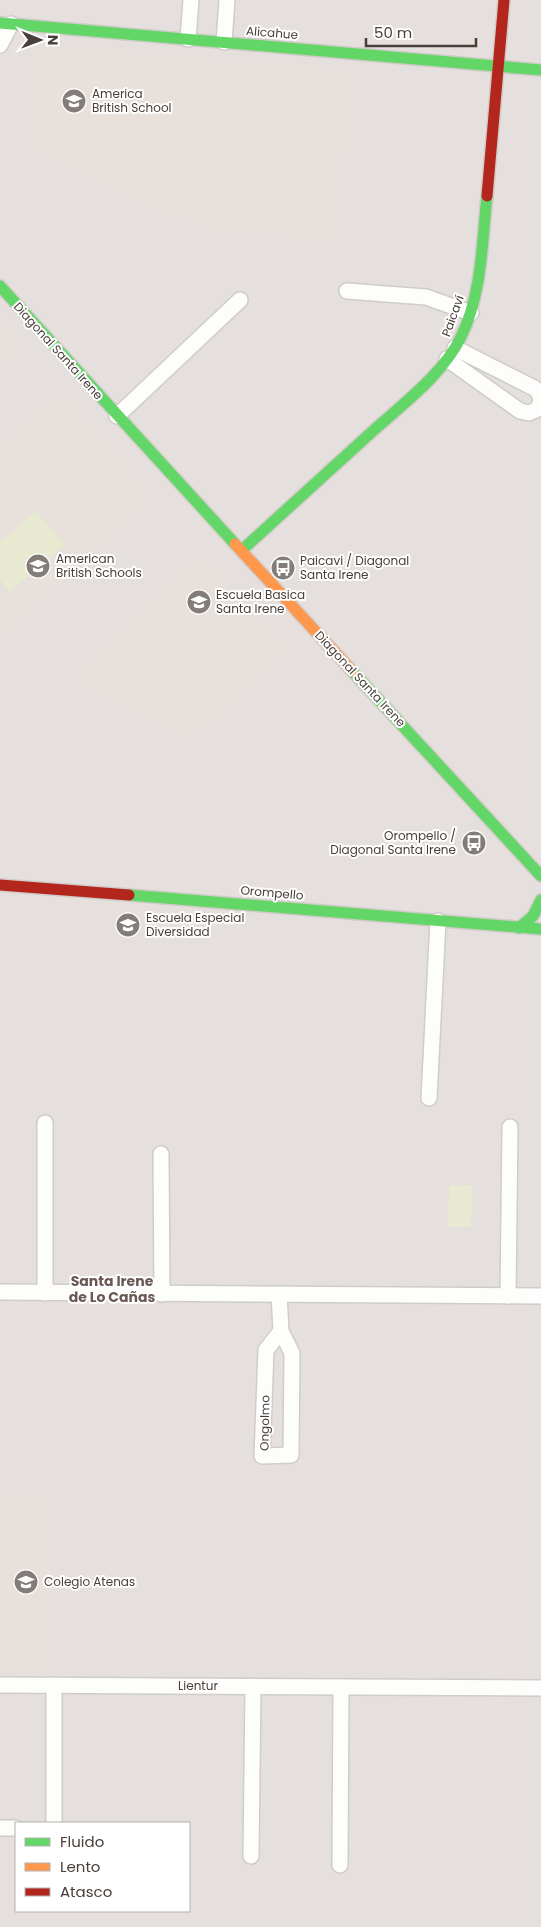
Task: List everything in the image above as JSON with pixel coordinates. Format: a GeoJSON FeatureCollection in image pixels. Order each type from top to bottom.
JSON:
{"type":"FeatureCollection","features":[{"type":"Feature","properties":{"kind":"street"},"geometry":{"type":"LineString","coordinates":[[188,39],[191,0]]}},
{"type":"Feature","properties":{"kind":"street"},"geometry":{"type":"LineString","coordinates":[[224,42],[227,0]]}},
{"type":"Feature","properties":{"kind":"street","name":"Paicaví"},"geometry":{"type":"LineString","coordinates":[[242,550],[417,391],[451,353],[471,313],[481,259],[504,0]]}},
{"type":"Feature","properties":{"kind":"street"},"geometry":{"type":"LineString","coordinates":[[0,45],[5,23]]}},
{"type":"Feature","properties":{"kind":"street","name":"Alicahue"},"geometry":{"type":"LineString","coordinates":[[5,23],[541,70]]}},
{"type":"Feature","properties":{"kind":"street","name":"Diagonal Santa Irene"},"geometry":{"type":"LineString","coordinates":[[0,286],[116,416],[242,550],[541,876]]}},
{"type":"Feature","properties":{"kind":"street"},"geometry":{"type":"LineString","coordinates":[[347,292],[426,296],[471,313]]}},
{"type":"Feature","properties":{"kind":"street"},"geometry":{"type":"LineString","coordinates":[[116,416],[240,300]]}},
{"type":"Feature","properties":{"kind":"street"},"geometry":{"type":"LineString","coordinates":[[451,353],[534,388],[538,391],[541,400],[538,409],[529,413],[520,410],[451,353]]}},
{"type":"Feature","properties":{"kind":"street","name":"Orompello"},"geometry":{"type":"LineString","coordinates":[[0,884],[541,929]]}},
{"type":"Feature","properties":{"kind":"street"},"geometry":{"type":"LineString","coordinates":[[519,928],[533,916],[541,900]]}},
{"type":"Feature","properties":{"kind":"street"},"geometry":{"type":"LineString","coordinates":[[429,1098],[438,921]]}},
{"type":"Feature","properties":{"kind":"street"},"geometry":{"type":"LineString","coordinates":[[45,1123],[45,1293]]}},
{"type":"Feature","properties":{"kind":"street"},"geometry":{"type":"LineString","coordinates":[[508,1296],[510,1127]]}},
{"type":"Feature","properties":{"kind":"street"},"geometry":{"type":"LineString","coordinates":[[161,1154],[162,1294]]}},
{"type":"Feature","properties":{"kind":"street"},"geometry":{"type":"LineString","coordinates":[[0,1292],[541,1296]]}},
{"type":"Feature","properties":{"kind":"street","name":"Ongolmo"},"geometry":{"type":"LineString","coordinates":[[279,1294],[281,1331],[292,1353],[291,1455],[262,1456],[266,1350],[281,1331]]}},
{"type":"Feature","properties":{"kind":"street","name":"Lientur"},"geometry":{"type":"LineString","coordinates":[[0,1685],[541,1688]]}},
{"type":"Feature","properties":{"kind":"street"},"geometry":{"type":"LineString","coordinates":[[54,1685],[54,1822]]}},
{"type":"Feature","properties":{"kind":"street"},"geometry":{"type":"LineString","coordinates":[[251,1856],[253,1686]]}},
{"type":"Feature","properties":{"kind":"street"},"geometry":{"type":"LineString","coordinates":[[340,1865],[341,1687]]}},
{"type":"Feature","properties":{"kind":"street"},"geometry":{"type":"LineString","coordinates":[[0,1828],[15,1828]]}},
{"type":"Feature","properties":{"kind":"shaded area","name":"Santa Irene de Lo Cañas"},"geometry":{"type":"Polygon","coordinates":[[[0,0],[541,0],[541,1927],[0,1927],[0,0]]]}},
{"type":"Feature","properties":{"kind":"shaded area"},"geometry":{"type":"Polygon","coordinates":[[[38,46],[348,72],[337,238],[218,231],[109,188],[27,148],[38,46]]]}},
{"type":"Feature","properties":{"kind":"shaded area"},"geometry":{"type":"Polygon","coordinates":[[[0,324],[19,346],[0,366],[0,324]]]}},
{"type":"Feature","properties":{"kind":"shaded area","name":"American British Schools"},"geometry":{"type":"Polygon","coordinates":[[[61,393],[152,497],[0,635],[0,451],[61,393]]]}},
{"type":"Feature","properties":{"kind":"shaded area","name":"Escuela Basica Santa Irene"},"geometry":{"type":"Polygon","coordinates":[[[203,555],[285,649],[194,736],[76,680],[203,555]]]}},
{"type":"Feature","properties":{"kind":"shaded area","name":"Colegio Atenas"},"geometry":{"type":"Polygon","coordinates":[[[0,1494],[50,1494],[52,1671],[0,1670],[0,1494]]]}},
{"type":"Feature","properties":{"kind":"green space"},"geometry":{"type":"Polygon","coordinates":[[[36,511],[65,545],[10,592],[0,580],[0,542],[36,511]]]}},
{"type":"Feature","properties":{"kind":"green space"},"geometry":{"type":"Polygon","coordinates":[[[449,1185],[472,1185],[471,1227],[448,1227],[449,1185]]]}},
{"type":"Feature","properties":{"kind":"traffic: fast"},"geometry":{"type":"LineString","coordinates":[[0,23],[541,70]]}},
{"type":"Feature","properties":{"kind":"traffic: fast"},"geometry":{"type":"LineString","coordinates":[[242,550],[410,399],[434,375],[454,350],[468,321],[477,286],[487,196]]}},
{"type":"Feature","properties":{"kind":"traffic: fast"},"geometry":{"type":"LineString","coordinates":[[0,286],[235,544]]}},
{"type":"Feature","properties":{"kind":"traffic: fast"},"geometry":{"type":"LineString","coordinates":[[352,671],[541,876]]}},
{"type":"Feature","properties":{"kind":"traffic: fast"},"geometry":{"type":"LineString","coordinates":[[129,895],[541,929]]}},
{"type":"Feature","properties":{"kind":"traffic: fast"},"geometry":{"type":"LineString","coordinates":[[519,928],[533,916],[541,900]]}},
{"type":"Feature","properties":{"kind":"traffic: slow"},"geometry":{"type":"LineString","coordinates":[[235,544],[352,671]]}},
{"type":"Feature","properties":{"kind":"traffic: jam"},"geometry":{"type":"LineString","coordinates":[[487,196],[504,0]]}},
{"type":"Feature","properties":{"kind":"traffic: jam"},"geometry":{"type":"LineString","coordinates":[[0,885],[129,895]]}},
{"type":"Feature","properties":{"kind":"place","name":"America British School"},"geometry":{"type":"Point","coordinates":[74,101]}},
{"type":"Feature","properties":{"kind":"place","name":"American British Schools"},"geometry":{"type":"Point","coordinates":[38,566]}},
{"type":"Feature","properties":{"kind":"place","name":"Paicavi / Diagonal Santa Irene"},"geometry":{"type":"Point","coordinates":[283,568]}},
{"type":"Feature","properties":{"kind":"place","name":"Escuela Basica Santa Irene"},"geometry":{"type":"Point","coordinates":[199,602]}},
{"type":"Feature","properties":{"kind":"place","name":"Orompello / Diagonal Santa Irene"},"geometry":{"type":"Point","coordinates":[474,843]}},
{"type":"Feature","properties":{"kind":"place","name":"Escuela Especial Diversidad"},"geometry":{"type":"Point","coordinates":[128,925]}},
{"type":"Feature","properties":{"kind":"place","name":"Colegio Atenas"},"geometry":{"type":"Point","coordinates":[26,1582]}},
{"type":"Feature","properties":{"kind":"district","name":"Santa Irene de Lo Cañas"},"geometry":{"type":"Point","coordinates":[112,1289]}}]}
